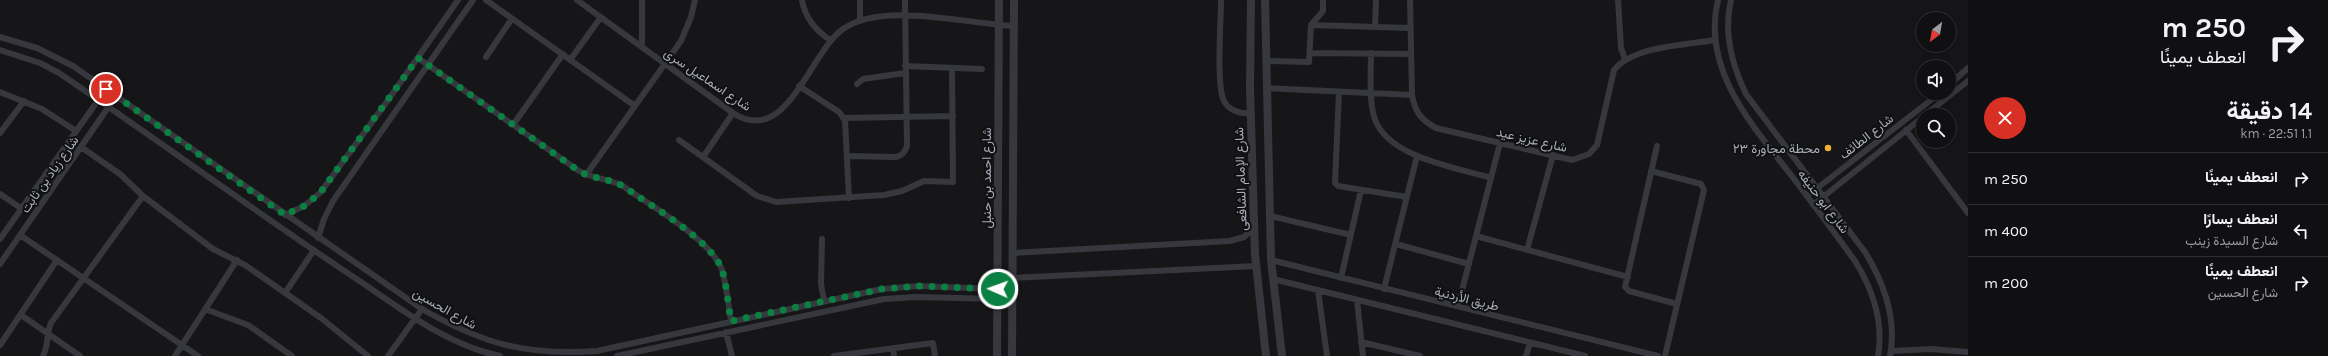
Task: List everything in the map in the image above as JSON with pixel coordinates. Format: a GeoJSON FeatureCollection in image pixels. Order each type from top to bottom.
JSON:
{"type":"FeatureCollection","features":[{"type":"Feature","properties":{"kind":"street"},"geometry":{"type":"LineString","coordinates":[[285,215],[304,206],[320,193],[458,0]]}},
{"type":"Feature","properties":{"kind":"street"},"geometry":{"type":"LineString","coordinates":[[318,238],[324,219],[331,206],[473,0]]}},
{"type":"Feature","properties":{"kind":"street"},"geometry":{"type":"LineString","coordinates":[[486,0],[511,20],[563,54],[635,106]]}},
{"type":"Feature","properties":{"kind":"street","name":"شارع اسماعيل سرى"},"geometry":{"type":"LineString","coordinates":[[578,0],[733,113],[753,121],[773,117],[780,112],[830,40],[844,28],[860,20],[905,16],[952,18],[1014,26]]}},
{"type":"Feature","properties":{"kind":"street"},"geometry":{"type":"LineString","coordinates":[[642,0],[642,47]]}},
{"type":"Feature","properties":{"kind":"street"},"geometry":{"type":"LineString","coordinates":[[586,175],[681,41],[691,17],[695,0]]}},
{"type":"Feature","properties":{"kind":"street"},"geometry":{"type":"LineString","coordinates":[[802,0],[805,14],[812,25],[830,40]]}},
{"type":"Feature","properties":{"kind":"street"},"geometry":{"type":"LineString","coordinates":[[860,0],[860,20]]}},
{"type":"Feature","properties":{"kind":"street"},"geometry":{"type":"LineString","coordinates":[[848,156],[901,156],[907,146],[905,0]]}},
{"type":"Feature","properties":{"kind":"street","name":"شارع احمد بن حنبل"},"geometry":{"type":"LineString","coordinates":[[997,356],[999,0]]}},
{"type":"Feature","properties":{"kind":"street","name":"شارع احمد بن حنبل"},"geometry":{"type":"LineString","coordinates":[[1012,356],[1014,0]]}},
{"type":"Feature","properties":{"kind":"street"},"geometry":{"type":"LineString","coordinates":[[1221,0],[1220,75],[1224,101],[1234,111],[1251,113]]}},
{"type":"Feature","properties":{"kind":"street","name":"شارع الإمام الشافعى"},"geometry":{"type":"LineString","coordinates":[[1251,0],[1251,113],[1254,228],[1256,266],[1266,356]]}},
{"type":"Feature","properties":{"kind":"street"},"geometry":{"type":"LineString","coordinates":[[1265,0],[1271,260],[1282,356]]}},
{"type":"Feature","properties":{"kind":"street"},"geometry":{"type":"LineString","coordinates":[[1266,62],[1307,62],[1310,60],[1311,25],[1323,11],[1323,0]]}},
{"type":"Feature","properties":{"kind":"street"},"geometry":{"type":"LineString","coordinates":[[1375,27],[1376,0]]}},
{"type":"Feature","properties":{"kind":"street","name":"شارع عزيز عيد"},"geometry":{"type":"LineString","coordinates":[[1410,0],[1412,95],[1415,109],[1423,121],[1436,128],[1553,156],[1572,160],[1581,159],[1589,154],[1597,145],[1614,70],[1625,59]]}},
{"type":"Feature","properties":{"kind":"street"},"geometry":{"type":"LineString","coordinates":[[1618,0],[1621,48],[1625,59],[1635,54],[1715,40]]}},
{"type":"Feature","properties":{"kind":"street","name":"شارع ابو حنيفه"},"geometry":{"type":"LineString","coordinates":[[1718,0],[1714,23],[1718,61],[1735,99],[1855,261],[1872,294],[1880,331],[1878,356]]}},
{"type":"Feature","properties":{"kind":"street","name":"شارع ابو حنيفه"},"geometry":{"type":"LineString","coordinates":[[1731,0],[1728,31],[1736,74],[1746,94],[1865,252],[1881,282],[1890,309],[1890,354]]}},
{"type":"Feature","properties":{"kind":"street"},"geometry":{"type":"LineString","coordinates":[[570,60],[601,17]]}},
{"type":"Feature","properties":{"kind":"street"},"geometry":{"type":"LineString","coordinates":[[486,57],[511,20]]}},
{"type":"Feature","properties":{"kind":"street"},"geometry":{"type":"LineString","coordinates":[[1311,25],[1411,28]]}},
{"type":"Feature","properties":{"kind":"street","name":"شارع الحسين"},"geometry":{"type":"LineString","coordinates":[[0,36],[55,56],[106,89],[318,238],[422,309],[456,330],[514,350],[554,354],[598,353],[731,321],[871,291],[918,286],[998,289]]}},
{"type":"Feature","properties":{"kind":"street","name":"شارع الحسين"},"geometry":{"type":"LineString","coordinates":[[0,50],[40,63],[98,99],[314,250],[416,318],[453,339],[500,356]]}},
{"type":"Feature","properties":{"kind":"street"},"geometry":{"type":"LineString","coordinates":[[1310,53],[1411,54]]}},
{"type":"Feature","properties":{"kind":"street"},"geometry":{"type":"LineString","coordinates":[[1371,53],[1371,93],[1376,123],[1392,141],[1417,156],[1491,178]]}},
{"type":"Feature","properties":{"kind":"street"},"geometry":{"type":"LineString","coordinates":[[513,125],[563,54]]}},
{"type":"Feature","properties":{"kind":"street"},"geometry":{"type":"LineString","coordinates":[[418,58],[586,175],[613,181],[623,186],[698,240],[713,253],[722,270],[731,321]]}},
{"type":"Feature","properties":{"kind":"street"},"geometry":{"type":"LineString","coordinates":[[905,66],[982,69]]}},
{"type":"Feature","properties":{"kind":"street"},"geometry":{"type":"LineString","coordinates":[[1956,79],[1968,68]]}},
{"type":"Feature","properties":{"kind":"street"},"geometry":{"type":"LineString","coordinates":[[678,140],[757,196],[766,200],[786,202],[893,194],[924,181],[954,182],[952,69]]}},
{"type":"Feature","properties":{"kind":"street"},"geometry":{"type":"LineString","coordinates":[[857,84],[863,79],[905,73]]}},
{"type":"Feature","properties":{"kind":"street","name":"شارع الطائف"},"geometry":{"type":"LineString","coordinates":[[1934,108],[1968,81]]}},
{"type":"Feature","properties":{"kind":"street"},"geometry":{"type":"LineString","coordinates":[[799,86],[839,112],[843,118],[846,125],[850,198]]}},
{"type":"Feature","properties":{"kind":"street"},"geometry":{"type":"LineString","coordinates":[[1266,88],[1412,95]]}},
{"type":"Feature","properties":{"kind":"street","name":"شارع زياد بن ثابت"},"geometry":{"type":"LineString","coordinates":[[0,239],[106,89]]}},
{"type":"Feature","properties":{"kind":"street"},"geometry":{"type":"LineString","coordinates":[[0,92],[24,101],[76,131]]}},
{"type":"Feature","properties":{"kind":"street"},"geometry":{"type":"LineString","coordinates":[[1339,92],[1335,183],[1338,186],[1407,197]]}},
{"type":"Feature","properties":{"kind":"street","name":"شارع زياد بن ثابت"},"geometry":{"type":"LineString","coordinates":[[0,264],[116,96]]}},
{"type":"Feature","properties":{"kind":"street","name":"شارع الطائف"},"geometry":{"type":"LineString","coordinates":[[1807,196],[1931,100]]}},
{"type":"Feature","properties":{"kind":"street"},"geometry":{"type":"LineString","coordinates":[[0,133],[24,101]]}},
{"type":"Feature","properties":{"kind":"street"},"geometry":{"type":"LineString","coordinates":[[703,158],[733,113]]}},
{"type":"Feature","properties":{"kind":"street"},"geometry":{"type":"LineString","coordinates":[[843,118],[953,116]]}},
{"type":"Feature","properties":{"kind":"street","name":"شارع الطائف"},"geometry":{"type":"LineString","coordinates":[[1813,205],[1916,122]]}},
{"type":"Feature","properties":{"kind":"street"},"geometry":{"type":"LineString","coordinates":[[1906,130],[1968,214]]}},
{"type":"Feature","properties":{"kind":"street"},"geometry":{"type":"LineString","coordinates":[[1458,306],[1500,143]]}},
{"type":"Feature","properties":{"kind":"street"},"geometry":{"type":"LineString","coordinates":[[1657,146],[1625,287],[1629,291],[1677,304]]}},
{"type":"Feature","properties":{"kind":"street"},"geometry":{"type":"LineString","coordinates":[[81,147],[120,174],[143,196],[213,249],[237,260],[285,293],[321,318],[368,356]]}},
{"type":"Feature","properties":{"kind":"street"},"geometry":{"type":"LineString","coordinates":[[1384,289],[1417,156]]}},
{"type":"Feature","properties":{"kind":"street"},"geometry":{"type":"LineString","coordinates":[[1527,250],[1553,156]]}},
{"type":"Feature","properties":{"kind":"street"},"geometry":{"type":"LineString","coordinates":[[1651,171],[1701,184],[1704,188],[1665,356]]}},
{"type":"Feature","properties":{"kind":"street"},"geometry":{"type":"LineString","coordinates":[[1341,278],[1361,190]]}},
{"type":"Feature","properties":{"kind":"street"},"geometry":{"type":"LineString","coordinates":[[0,194],[22,208]]}},
{"type":"Feature","properties":{"kind":"street"},"geometry":{"type":"LineString","coordinates":[[44,356],[49,342],[48,334],[51,323],[143,196]]}},
{"type":"Feature","properties":{"kind":"street"},"geometry":{"type":"LineString","coordinates":[[1270,216],[1351,234]]}},
{"type":"Feature","properties":{"kind":"street"},"geometry":{"type":"LineString","coordinates":[[1012,253],[1230,241],[1244,237],[1254,228]]}},
{"type":"Feature","properties":{"kind":"street"},"geometry":{"type":"LineString","coordinates":[[20,235],[198,356]]}},
{"type":"Feature","properties":{"kind":"street"},"geometry":{"type":"LineString","coordinates":[[1476,236],[1628,277]]}},
{"type":"Feature","properties":{"kind":"street"},"geometry":{"type":"LineString","coordinates":[[822,239],[821,284],[824,301]]}},
{"type":"Feature","properties":{"kind":"street"},"geometry":{"type":"LineString","coordinates":[[1396,244],[1469,264]]}},
{"type":"Feature","properties":{"kind":"street"},"geometry":{"type":"LineString","coordinates":[[285,293],[314,250]]}},
{"type":"Feature","properties":{"kind":"street"},"geometry":{"type":"LineString","coordinates":[[0,345],[57,260]]}},
{"type":"Feature","properties":{"kind":"street"},"geometry":{"type":"LineString","coordinates":[[175,356],[237,260]]}},
{"type":"Feature","properties":{"kind":"street","name":"طريق الأردنية"},"geometry":{"type":"LineString","coordinates":[[1271,260],[1658,356]]}},
{"type":"Feature","properties":{"kind":"street"},"geometry":{"type":"LineString","coordinates":[[1012,278],[1256,266]]}},
{"type":"Feature","properties":{"kind":"street"},"geometry":{"type":"LineString","coordinates":[[1273,279],[1530,342],[1565,354],[1584,356]]}},
{"type":"Feature","properties":{"kind":"street"},"geometry":{"type":"LineString","coordinates":[[1318,290],[1326,356]]}},
{"type":"Feature","properties":{"kind":"street"},"geometry":{"type":"LineString","coordinates":[[871,291],[874,301]]}},
{"type":"Feature","properties":{"kind":"street"},"geometry":{"type":"LineString","coordinates":[[616,356],[874,301],[916,297],[997,299]]}},
{"type":"Feature","properties":{"kind":"street"},"geometry":{"type":"LineString","coordinates":[[1357,300],[1363,356]]}},
{"type":"Feature","properties":{"kind":"street"},"geometry":{"type":"LineString","coordinates":[[205,309],[248,325],[292,356]]}},
{"type":"Feature","properties":{"kind":"street"},"geometry":{"type":"LineString","coordinates":[[388,356],[422,309]]}},
{"type":"Feature","properties":{"kind":"street"},"geometry":{"type":"LineString","coordinates":[[21,315],[80,356]]}},
{"type":"Feature","properties":{"kind":"street"},"geometry":{"type":"LineString","coordinates":[[726,332],[732,356]]}},
{"type":"Feature","properties":{"kind":"street"},"geometry":{"type":"LineString","coordinates":[[1361,342],[1420,356]]}},
{"type":"Feature","properties":{"kind":"street"},"geometry":{"type":"LineString","coordinates":[[1526,356],[1530,342]]}},
{"type":"Feature","properties":{"kind":"street"},"geometry":{"type":"LineString","coordinates":[[834,356],[933,343],[935,356]]}},
{"type":"Feature","properties":{"kind":"street"},"geometry":{"type":"LineString","coordinates":[[893,348],[894,356]]}},
{"type":"Feature","properties":{"kind":"street"},"geometry":{"type":"LineString","coordinates":[[1890,354],[1931,349],[1968,352]]}},
{"type":"Feature","properties":{"kind":"place","name":"محطة مجاورة ٢٣"},"geometry":{"type":"Point","coordinates":[1828,148]}},
{"type":"Feature","properties":{"kind":"route"},"geometry":{"type":"LineString","coordinates":[[106,89],[285,215],[304,206],[320,193],[418,58],[579,171],[586,175],[613,181],[623,186],[698,240],[713,253],[722,270],[731,321],[882,289],[918,286],[998,289]]}}]}
